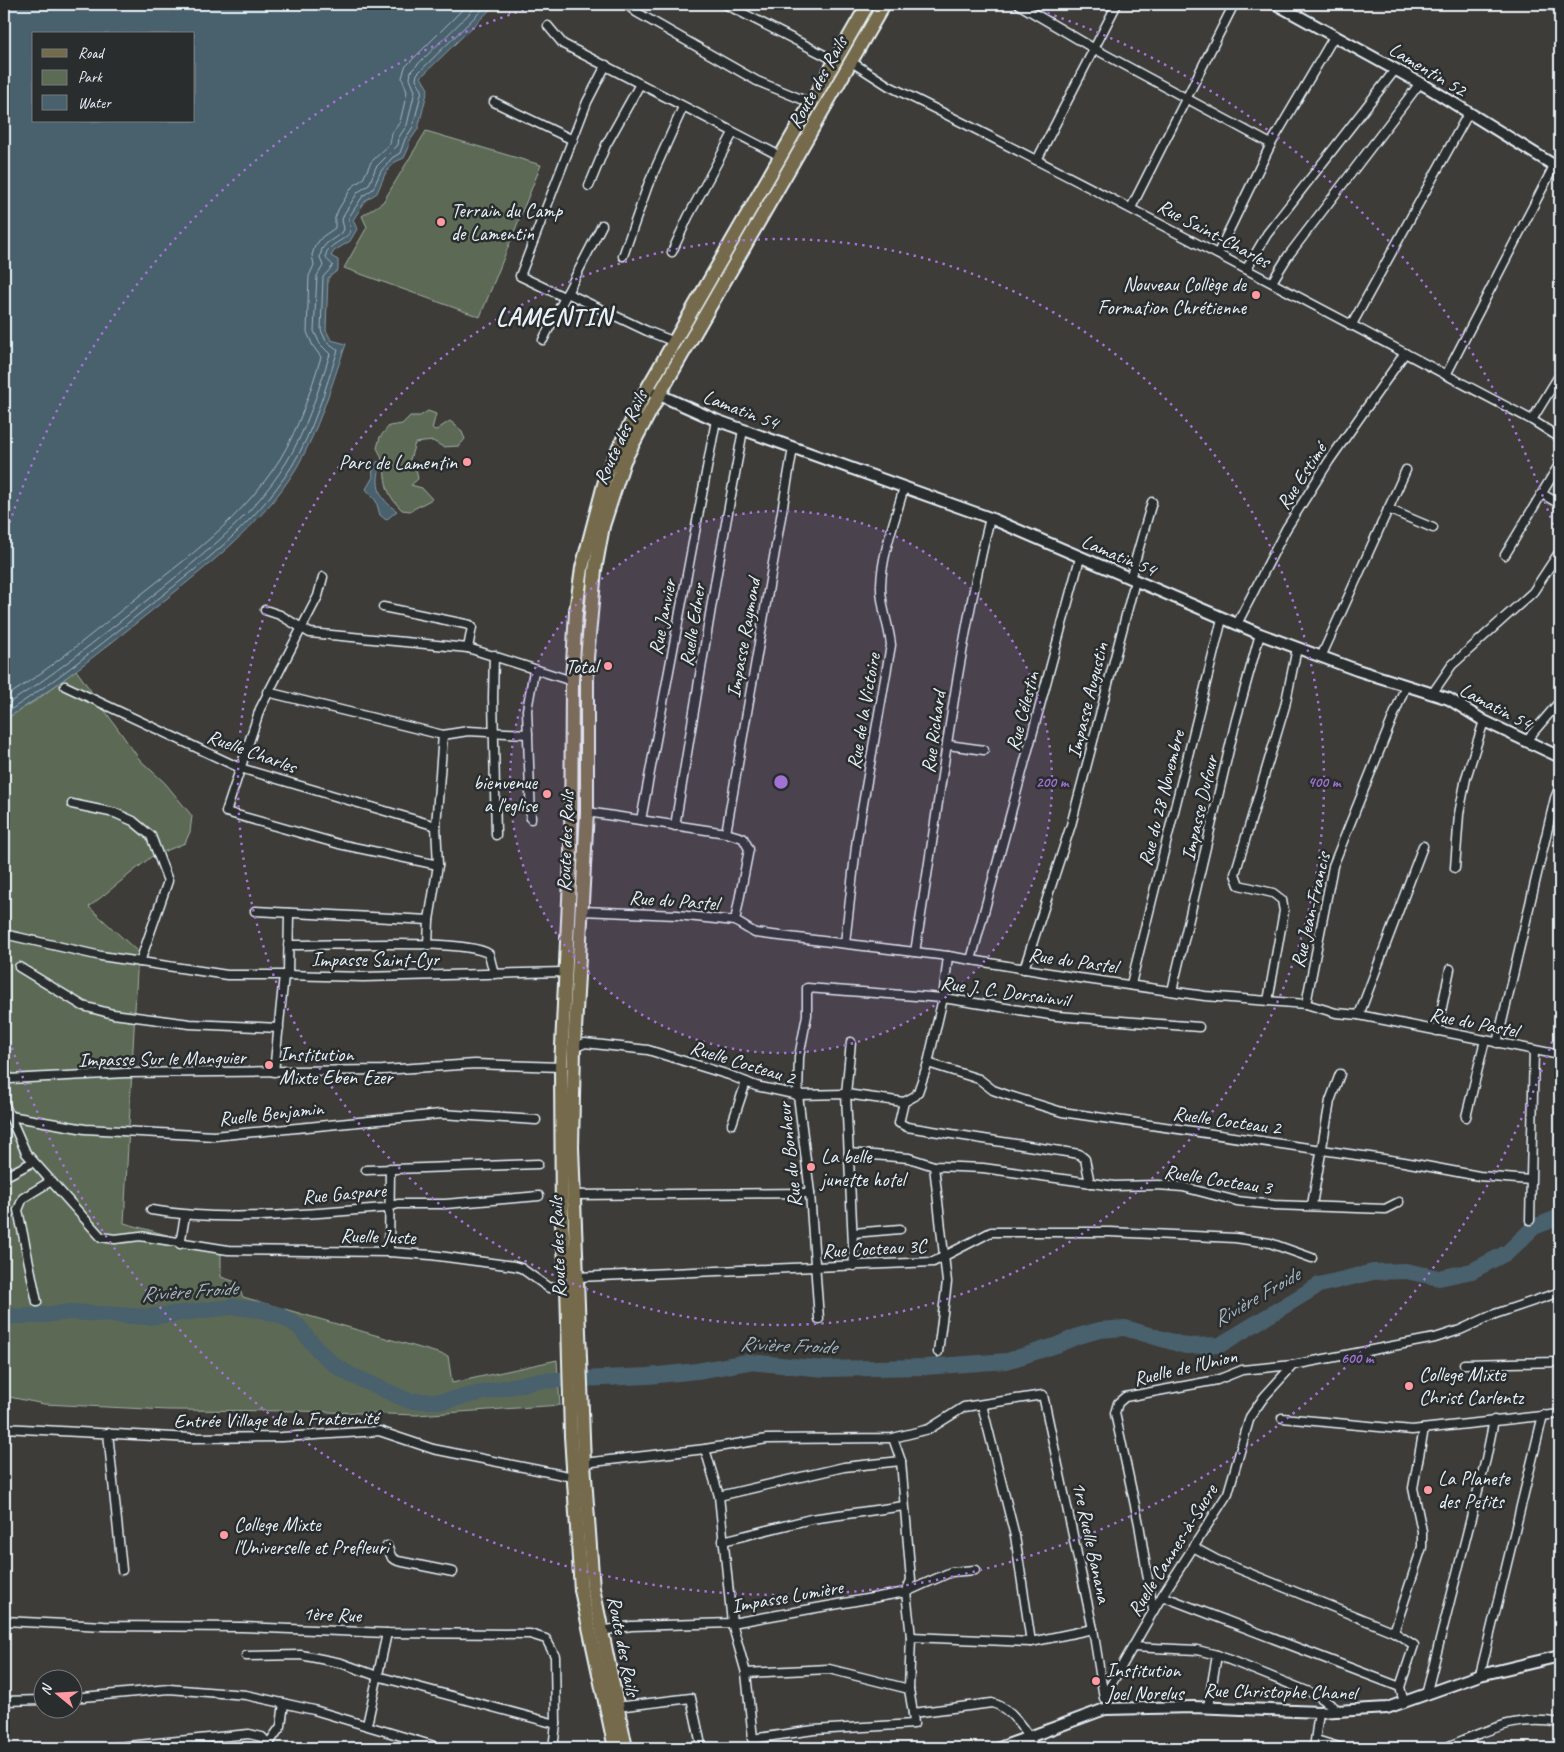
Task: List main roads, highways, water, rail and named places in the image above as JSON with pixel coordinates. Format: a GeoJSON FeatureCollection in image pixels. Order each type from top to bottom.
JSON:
{"type":"FeatureCollection","features":[{"type":"Feature","properties":{"kind":"main road","name":"Route des Rails"},"geometry":{"type":"LineString","coordinates":[[572,1281],[562,1223],[561,1067],[564,972],[571,858],[572,681],[576,611],[582,568],[592,522],[607,473],[647,389],[811,104],[834,60],[868,4]]}},
{"type":"Feature","properties":{"kind":"main road","name":"Route des Rails"},"geometry":{"type":"LineString","coordinates":[[615,1748],[581,1590],[571,1436],[574,1196],[572,1098],[587,812],[586,658],[590,609],[599,546],[624,461],[659,395],[884,4]]}},
{"type":"Feature","properties":{"kind":"main road","name":"Route des Rails"},"geometry":{"type":"LineString","coordinates":[[573,1329],[584,1436],[584,1463],[593,1588],[626,1748]]}},
{"type":"Feature","properties":{"kind":"water"},"geometry":{"type":"Polygon","coordinates":[[[4,4],[496,4],[421,77],[428,89],[418,129],[409,142],[404,158],[395,162],[385,174],[377,193],[366,200],[353,220],[357,229],[350,241],[334,251],[331,256],[338,260],[338,270],[328,278],[326,330],[331,340],[346,344],[312,438],[283,489],[249,528],[230,546],[150,612],[42,695],[4,720],[4,4]]]}},
{"type":"Feature","properties":{"kind":"water"},"geometry":{"type":"Polygon","coordinates":[[[378,461],[381,465],[378,479],[380,491],[386,502],[397,511],[386,520],[380,515],[376,501],[366,489],[373,477],[372,466],[378,461]]]}},
{"type":"Feature","properties":{"kind":"waterway","name":"Rivière Froide"},"geometry":{"type":"LineString","coordinates":[[4,1316],[35,1316],[70,1312],[148,1317],[232,1307],[261,1310],[279,1315],[298,1326],[318,1350],[333,1364],[351,1375],[409,1401],[444,1401],[536,1381],[648,1376],[697,1371],[748,1362],[825,1369],[925,1367],[1007,1361],[1057,1345],[1078,1336],[1100,1330],[1125,1328],[1186,1346],[1220,1345],[1319,1285],[1373,1272],[1406,1271],[1439,1278],[1472,1271],[1508,1252],[1534,1227],[1560,1217]]}},
{"type":"Feature","properties":{"kind":"place","name":"Terrain du Camp de Lamentin"},"geometry":{"type":"Point","coordinates":[441,222]}},
{"type":"Feature","properties":{"kind":"place","name":"Nouveau Collège de Formation Chrétienne"},"geometry":{"type":"Point","coordinates":[1256,295]}},
{"type":"Feature","properties":{"kind":"place","name":"Parc de Lamentin"},"geometry":{"type":"Point","coordinates":[467,462]}},
{"type":"Feature","properties":{"kind":"place","name":"Total"},"geometry":{"type":"Point","coordinates":[608,666]}},
{"type":"Feature","properties":{"kind":"place","name":"bienvenue a l'eglise"},"geometry":{"type":"Point","coordinates":[547,794]}},
{"type":"Feature","properties":{"kind":"place","name":"Institution Mixte Eben Ezer"},"geometry":{"type":"Point","coordinates":[269,1065]}},
{"type":"Feature","properties":{"kind":"place","name":"La belle junette hotel"},"geometry":{"type":"Point","coordinates":[811,1167]}},
{"type":"Feature","properties":{"kind":"place","name":"College Mixte Christ Carlentz"},"geometry":{"type":"Point","coordinates":[1409,1386]}},
{"type":"Feature","properties":{"kind":"place","name":"La Planete des Petits"},"geometry":{"type":"Point","coordinates":[1428,1490]}},
{"type":"Feature","properties":{"kind":"place","name":"College Mixte l'Universelle et Prefleuri"},"geometry":{"type":"Point","coordinates":[224,1535]}},
{"type":"Feature","properties":{"kind":"place","name":"Institution Joel Norelus"},"geometry":{"type":"Point","coordinates":[1096,1681]}},
{"type":"Feature","properties":{"kind":"district","name":"LAMENTIN"},"geometry":{"type":"Point","coordinates":[554,316]}}]}
